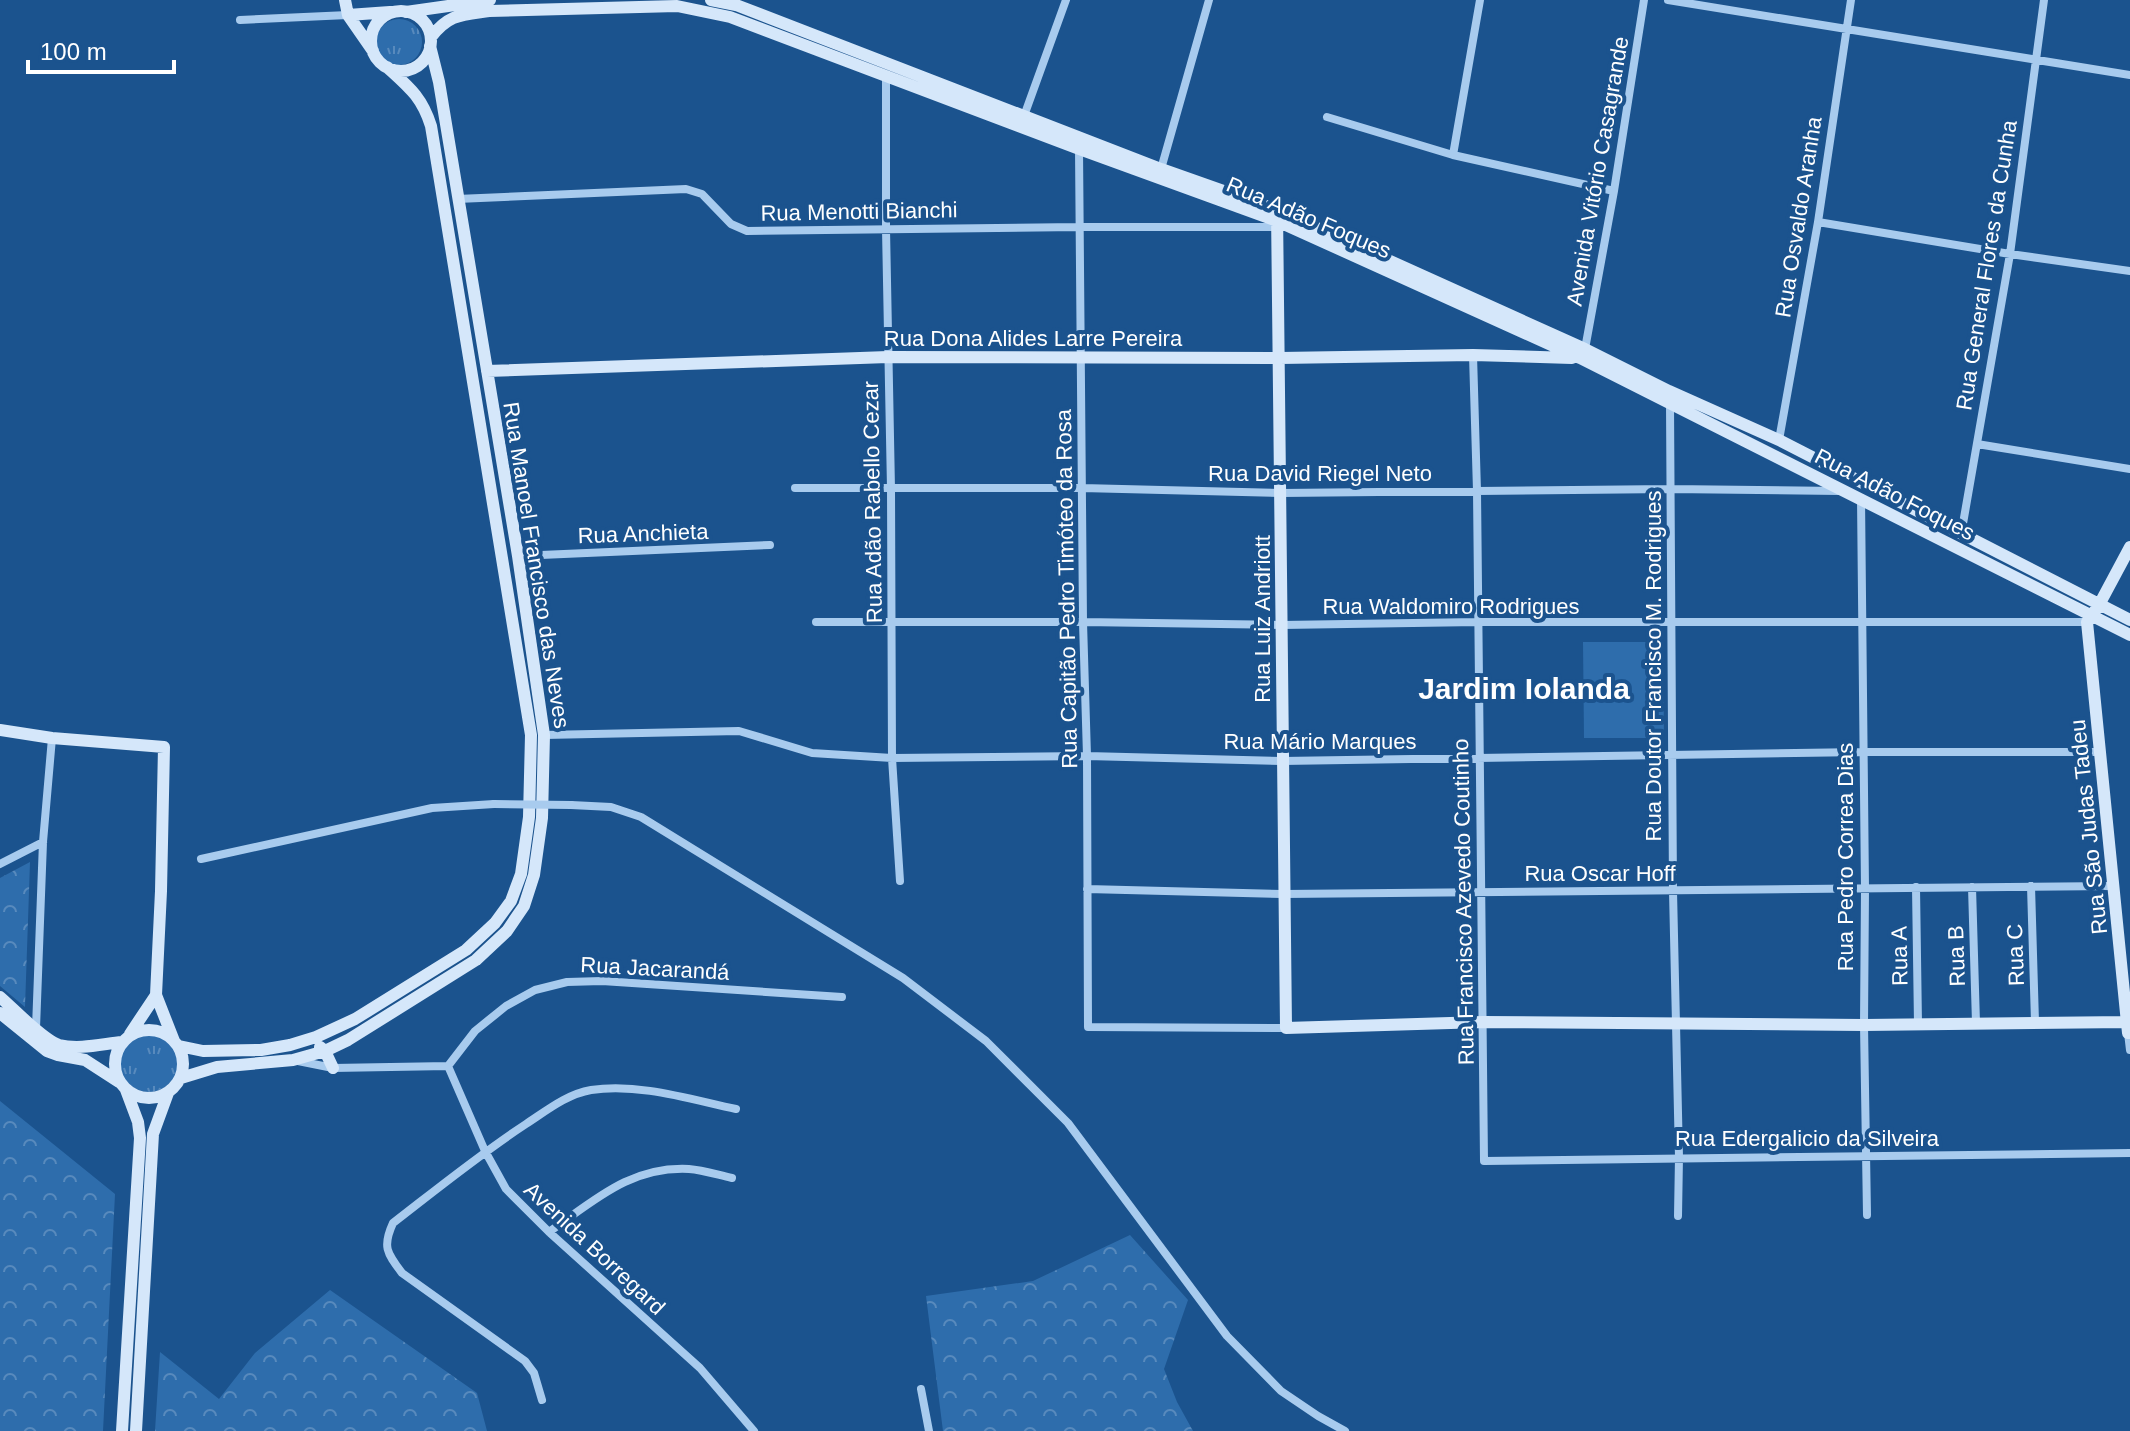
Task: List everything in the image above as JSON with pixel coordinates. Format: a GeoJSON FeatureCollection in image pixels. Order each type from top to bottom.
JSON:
{"type":"FeatureCollection","features":[{"type":"Feature","properties":{"kind":"main road"},"geometry":{"type":"LineString","coordinates":[[345,0],[348,15],[374,54],[387,67],[405,71],[414,68],[427,55],[430,42],[428,28],[415,15],[402,12],[380,19],[371,44],[374,54]]}},
{"type":"Feature","properties":{"kind":"main road"},"geometry":{"type":"LineString","coordinates":[[348,15],[402,12],[490,0]]}},
{"type":"Feature","properties":{"kind":"main road","name":"Rua Adão Foques"},"geometry":{"type":"LineString","coordinates":[[711,0],[736,5],[1161,169],[1779,440],[1961,535],[2130,635]]}},
{"type":"Feature","properties":{"kind":"main road","name":"Rua Adão Foques"},"geometry":{"type":"LineString","coordinates":[[430,42],[442,23],[460,15],[489,11],[677,6],[730,17],[1079,149],[1277,219]]}},
{"type":"Feature","properties":{"kind":"main road","name":"Rua Manoel Francisco das Neves"},"geometry":{"type":"LineString","coordinates":[[181,1078],[217,1067],[293,1060],[325,1051],[348,1040],[476,960],[507,931],[524,906],[534,875],[542,818],[544,735],[518,556],[430,42]]}},
{"type":"Feature","properties":{"kind":"main road","name":"Rua Manoel Francisco das Neves"},"geometry":{"type":"LineString","coordinates":[[261,1050],[316,1037],[355,1019],[466,950],[495,923],[511,901],[521,874],[529,817],[531,735],[431,126],[425,108],[411,89],[387,67]]}},
{"type":"Feature","properties":{"kind":"main road","name":"Rua Luiz Andriott"},"geometry":{"type":"LineString","coordinates":[[1277,219],[1286,1028]]}},
{"type":"Feature","properties":{"kind":"main road","name":"Rua Adão Foques"},"geometry":{"type":"LineString","coordinates":[[1582,354],[1670,404],[2093,614],[2130,620]]}},
{"type":"Feature","properties":{"kind":"main road","name":"Rua Dona Alides Larre Pereira"},"geometry":{"type":"LineString","coordinates":[[487,371],[888,357],[1280,358],[1582,354]]}},
{"type":"Feature","properties":{"kind":"main road"},"geometry":{"type":"LineString","coordinates":[[2093,614],[2130,547]]}},
{"type":"Feature","properties":{"kind":"main road","name":"Rua São Judas Tadeu"},"geometry":{"type":"LineString","coordinates":[[2093,614],[2101,752],[2128,1030]]}},
{"type":"Feature","properties":{"kind":"main road"},"geometry":{"type":"LineString","coordinates":[[3,733],[164,747],[156,995],[183,1057],[183,1067],[181,1078],[168,1093],[153,1134],[136,1431]]}},
{"type":"Feature","properties":{"kind":"main road"},"geometry":{"type":"LineString","coordinates":[[122,1431],[140,1138],[138,1122],[115,1072],[114,1061],[117,1051],[156,995]]}},
{"type":"Feature","properties":{"kind":"main road"},"geometry":{"type":"LineString","coordinates":[[0,997],[58,1045],[80,1047],[126,1038],[139,1030],[158,1030],[177,1044],[203,1051],[261,1050],[273,1054],[317,1046],[325,1051],[333,1068]]}},
{"type":"Feature","properties":{"kind":"main road"},"geometry":{"type":"LineString","coordinates":[[0,1013],[47,1051],[85,1060],[135,1096],[157,1098],[168,1093]]}},
{"type":"Feature","properties":{"kind":"main road"},"geometry":{"type":"LineString","coordinates":[[1286,1028],[1483,1022],[1864,1025],[2035,1022],[2128,1030]]}},
{"type":"Feature","properties":{"kind":"street"},"geometry":{"type":"LineString","coordinates":[[1024,116],[1066,0]]}},
{"type":"Feature","properties":{"kind":"street"},"geometry":{"type":"LineString","coordinates":[[1161,169],[1209,0]]}},
{"type":"Feature","properties":{"kind":"street"},"geometry":{"type":"LineString","coordinates":[[1453,155],[1480,0]]}},
{"type":"Feature","properties":{"kind":"street","name":"Avenida Vitório Casagrande"},"geometry":{"type":"LineString","coordinates":[[1582,354],[1614,191],[1644,0]]}},
{"type":"Feature","properties":{"kind":"street"},"geometry":{"type":"LineString","coordinates":[[1668,0],[2130,75]]}},
{"type":"Feature","properties":{"kind":"street","name":"Rua Osvaldo Aranha"},"geometry":{"type":"LineString","coordinates":[[1779,440],[1818,222],[1851,0]]}},
{"type":"Feature","properties":{"kind":"street","name":"Rua General Flores da Cunha"},"geometry":{"type":"LineString","coordinates":[[1961,535],[2010,254],[2044,0]]}},
{"type":"Feature","properties":{"kind":"street"},"geometry":{"type":"LineString","coordinates":[[240,20],[348,15]]}},
{"type":"Feature","properties":{"kind":"street","name":"Rua Adão Rabello Cezar"},"geometry":{"type":"LineString","coordinates":[[886,75],[892,758],[900,881]]}},
{"type":"Feature","properties":{"kind":"street"},"geometry":{"type":"LineString","coordinates":[[1327,117],[1453,155],[1614,191]]}},
{"type":"Feature","properties":{"kind":"street","name":"Rua Capitão Pedro Timóteo da Rosa"},"geometry":{"type":"LineString","coordinates":[[1079,149],[1088,1027],[1286,1028]]}},
{"type":"Feature","properties":{"kind":"street","name":"Rua Menotti Bianchi"},"geometry":{"type":"LineString","coordinates":[[457,199],[686,189],[702,194],[731,224],[747,231],[1079,227],[1277,219]]}},
{"type":"Feature","properties":{"kind":"street"},"geometry":{"type":"LineString","coordinates":[[1818,222],[2130,271]]}},
{"type":"Feature","properties":{"kind":"street","name":"Rua Francisco Azevedo Coutinho"},"geometry":{"type":"LineString","coordinates":[[1473,355],[1484,1161]]}},
{"type":"Feature","properties":{"kind":"street","name":"Rua Doutor Francisco M. Rodrigues"},"geometry":{"type":"LineString","coordinates":[[1670,404],[1678,1216]]}},
{"type":"Feature","properties":{"kind":"street"},"geometry":{"type":"LineString","coordinates":[[1977,444],[2130,469]]}},
{"type":"Feature","properties":{"kind":"street","name":"Rua David Riegel Neto"},"geometry":{"type":"LineString","coordinates":[[795,488],[1082,488],[1281,493],[1670,489],[1845,491]]}},
{"type":"Feature","properties":{"kind":"street","name":"Rua Pedro Correa Dias"},"geometry":{"type":"LineString","coordinates":[[1861,498],[1867,1215]]}},
{"type":"Feature","properties":{"kind":"street","name":"Rua Anchieta"},"geometry":{"type":"LineString","coordinates":[[518,556],[770,545]]}},
{"type":"Feature","properties":{"kind":"street","name":"Rua Waldomiro Rodrigues"},"geometry":{"type":"LineString","coordinates":[[816,622],[1282,625],[1863,622],[2093,614]]}},
{"type":"Feature","properties":{"kind":"street","name":"Rua Mário Marques"},"geometry":{"type":"LineString","coordinates":[[544,735],[739,731],[812,753],[892,758],[1087,756],[1282,761],[1863,752],[2101,752]]}},
{"type":"Feature","properties":{"kind":"street"},"geometry":{"type":"LineString","coordinates":[[36,1028],[43,842],[52,738]]}},
{"type":"Feature","properties":{"kind":"street"},"geometry":{"type":"LineString","coordinates":[[201,859],[432,808],[494,804],[571,805],[611,807],[641,817],[903,978],[986,1041],[1068,1123],[1227,1336],[1281,1391],[1345,1431]]}},
{"type":"Feature","properties":{"kind":"street"},"geometry":{"type":"LineString","coordinates":[[0,864],[43,842]]}},
{"type":"Feature","properties":{"kind":"street","name":"Rua C"},"geometry":{"type":"LineString","coordinates":[[2031,886],[2035,1022]]}},
{"type":"Feature","properties":{"kind":"street","name":"Rua Oscar Hoff"},"geometry":{"type":"LineString","coordinates":[[1087,889],[1283,894],[2114,886]]}},
{"type":"Feature","properties":{"kind":"street","name":"Rua A"},"geometry":{"type":"LineString","coordinates":[[1916,887],[1918,1024]]}},
{"type":"Feature","properties":{"kind":"street","name":"Rua B"},"geometry":{"type":"LineString","coordinates":[[1972,887],[1976,1023]]}},
{"type":"Feature","properties":{"kind":"street","name":"Rua Jacarandá"},"geometry":{"type":"LineString","coordinates":[[448,1066],[475,1031],[506,1006],[535,990],[567,982],[602,981],[842,997]]}},
{"type":"Feature","properties":{"kind":"street","name":"Rua São Judas Tadeu"},"geometry":{"type":"LineString","coordinates":[[2128,1030],[2130,1050]]}},
{"type":"Feature","properties":{"kind":"street"},"geometry":{"type":"LineString","coordinates":[[293,1060],[333,1068],[448,1066]]}},
{"type":"Feature","properties":{"kind":"street","name":"Avenida Borregard"},"geometry":{"type":"LineString","coordinates":[[448,1066],[485,1151],[506,1189],[549,1232],[700,1368],[754,1431]]}},
{"type":"Feature","properties":{"kind":"street"},"geometry":{"type":"LineString","coordinates":[[542,1400],[534,1373],[525,1361],[402,1273],[389,1255],[385,1240],[393,1223],[485,1151],[557,1103],[587,1091],[612,1088],[643,1090],[736,1109]]}},
{"type":"Feature","properties":{"kind":"street","name":"Rua Edergalicio da Silveira"},"geometry":{"type":"LineString","coordinates":[[1484,1161],[2130,1153]]}},
{"type":"Feature","properties":{"kind":"street"},"geometry":{"type":"LineString","coordinates":[[549,1232],[616,1185],[641,1174],[690,1169],[732,1178]]}},
{"type":"Feature","properties":{"kind":"street"},"geometry":{"type":"LineString","coordinates":[[921,1389],[929,1431]]}},
{"type":"Feature","properties":{"kind":"green space"},"geometry":{"type":"Polygon","coordinates":[[[399,19],[415,26],[422,42],[415,58],[399,65],[383,58],[376,42],[383,26],[399,19]]]}},
{"type":"Feature","properties":{"kind":"green space"},"geometry":{"type":"Polygon","coordinates":[[[1583,642],[1663,642],[1664,738],[1584,738],[1583,642]]]}},
{"type":"Feature","properties":{"kind":"green space"},"geometry":{"type":"Polygon","coordinates":[[[30,862],[25,1007],[0,986],[0,878],[30,862]]]}},
{"type":"Feature","properties":{"kind":"green space"},"geometry":{"type":"Polygon","coordinates":[[[149,1034],[160,1036],[169,1043],[176,1052],[176,1074],[169,1083],[160,1090],[149,1092],[138,1090],[129,1083],[122,1074],[120,1063],[122,1052],[129,1043],[138,1036],[149,1034]]]}},
{"type":"Feature","properties":{"kind":"green space"},"geometry":{"type":"Polygon","coordinates":[[[0,1101],[115,1194],[103,1431],[0,1431],[0,1101]]]}},
{"type":"Feature","properties":{"kind":"green space"},"geometry":{"type":"Polygon","coordinates":[[[1130,1235],[1188,1300],[1164,1369],[1193,1431],[943,1431],[926,1296],[1033,1281],[1130,1235]]]}},
{"type":"Feature","properties":{"kind":"green space"},"geometry":{"type":"Polygon","coordinates":[[[330,1290],[477,1393],[487,1431],[155,1431],[160,1352],[219,1399],[255,1353],[330,1290]]]}},
{"type":"Feature","properties":{"kind":"district","name":"Jardim Iolanda"},"geometry":{"type":"Point","coordinates":[1524,689]}}]}
